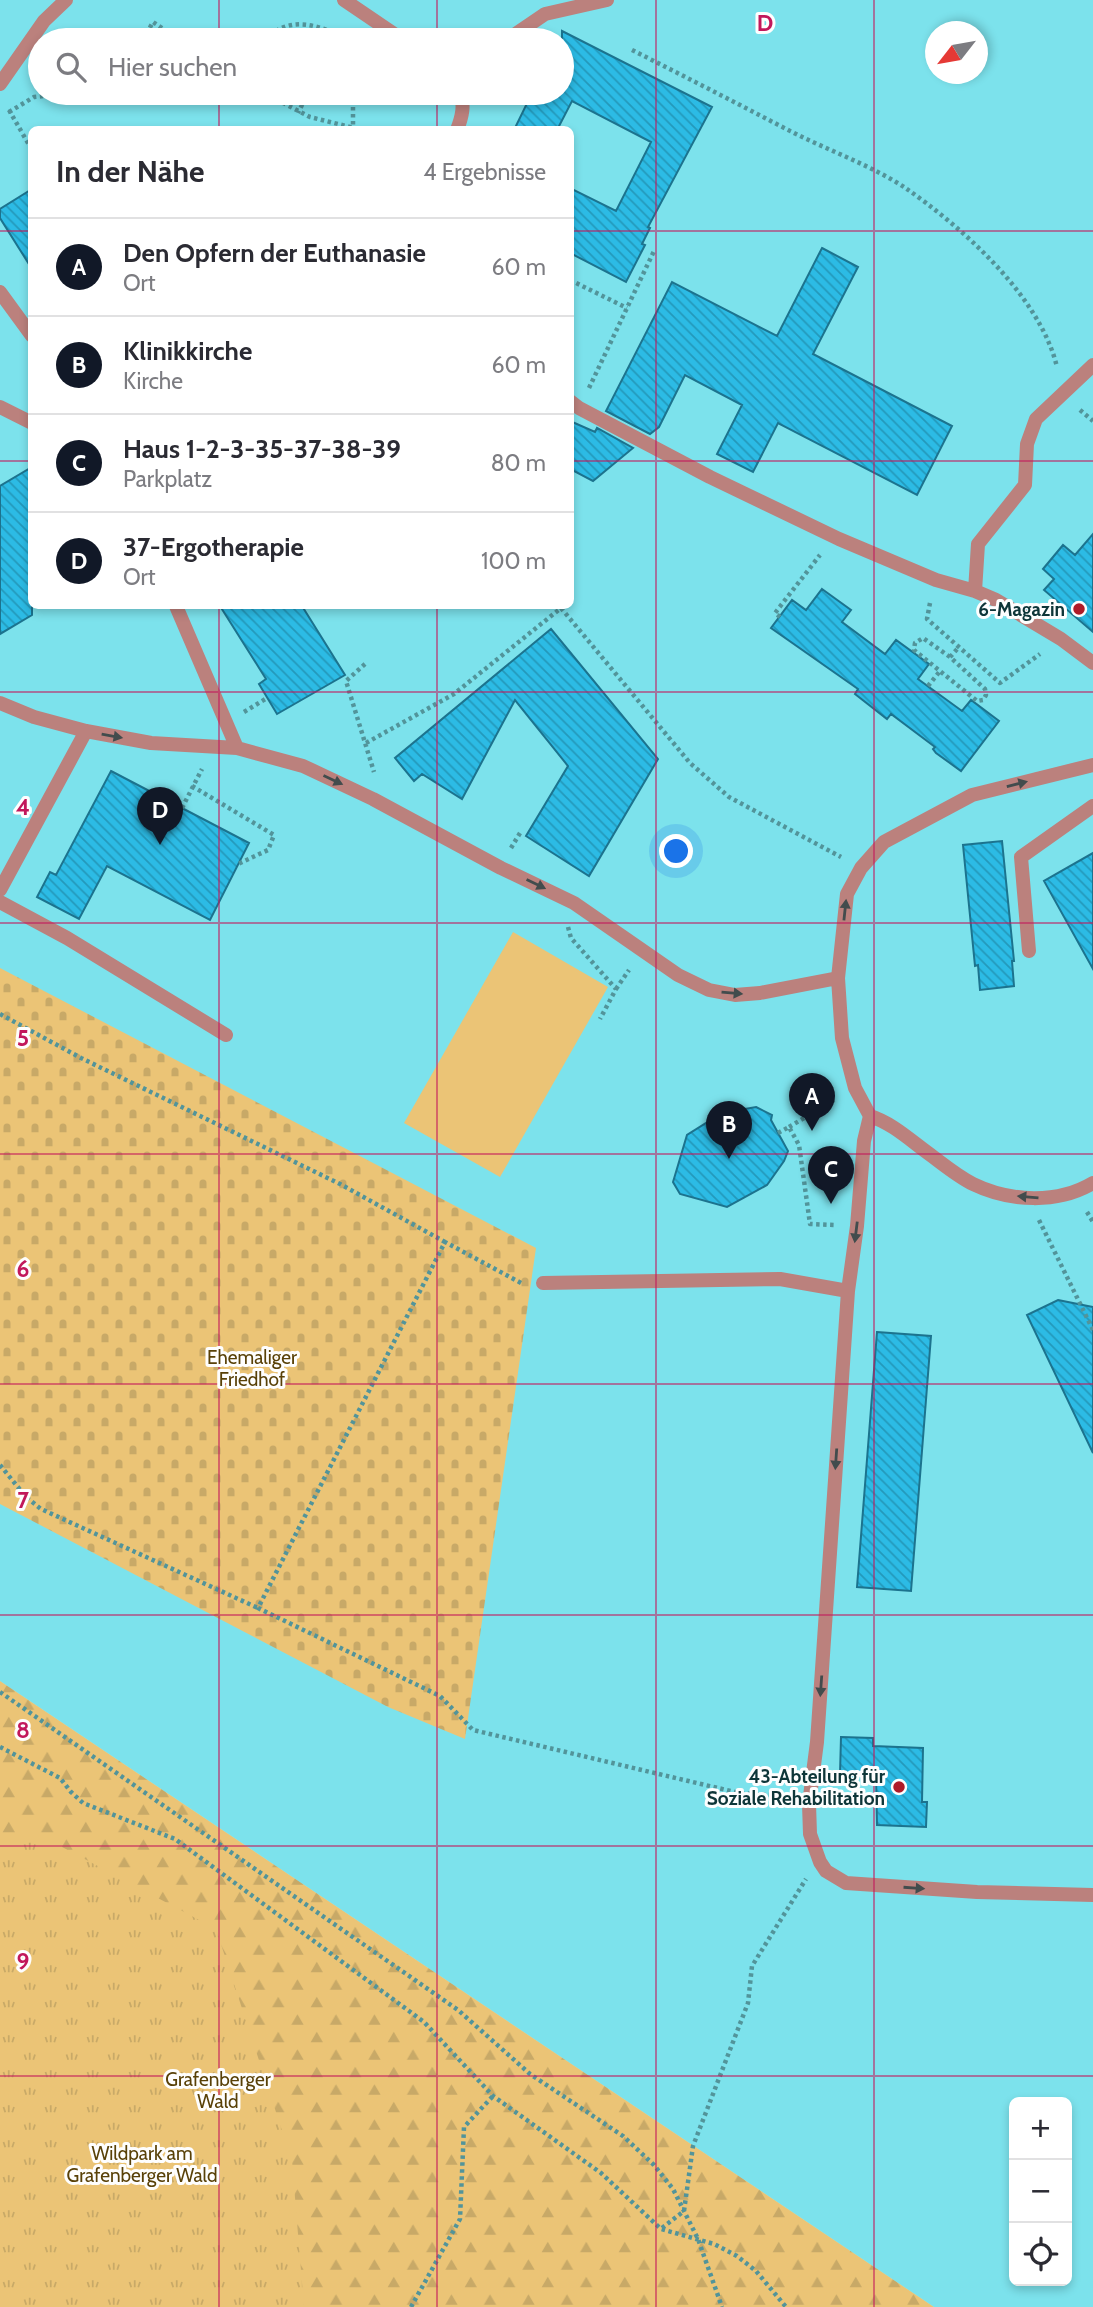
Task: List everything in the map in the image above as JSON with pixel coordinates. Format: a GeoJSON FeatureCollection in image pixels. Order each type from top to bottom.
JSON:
{"type":"FeatureCollection","features":[{"type":"Feature","properties":{"kind":"lane"},"geometry":{"type":"LineString","coordinates":[[40,28],[66,0]]}},
{"type":"Feature","properties":{"kind":"lane"},"geometry":{"type":"LineString","coordinates":[[344,0],[385,28]]}},
{"type":"Feature","properties":{"kind":"lane"},"geometry":{"type":"LineString","coordinates":[[525,28],[545,14],[607,0]]}},
{"type":"Feature","properties":{"kind":"lane"},"geometry":{"type":"LineString","coordinates":[[0,84],[28,45]]}},
{"type":"Feature","properties":{"kind":"lane"},"geometry":{"type":"LineString","coordinates":[[459,126],[463,116],[462,105]]}},
{"type":"Feature","properties":{"kind":"lane"},"geometry":{"type":"LineString","coordinates":[[0,292],[28,330]]}},
{"type":"Feature","properties":{"kind":"lane"},"geometry":{"type":"LineString","coordinates":[[975,591],[978,544],[1025,485],[1027,444],[1036,419],[1093,365]]}},
{"type":"Feature","properties":{"kind":"lane"},"geometry":{"type":"LineString","coordinates":[[575,404],[710,477],[834,537],[936,580],[996,600],[1061,639],[1093,663]]}},
{"type":"Feature","properties":{"kind":"lane"},"geometry":{"type":"LineString","coordinates":[[0,407],[28,420]]}},
{"type":"Feature","properties":{"kind":"lane"},"geometry":{"type":"LineString","coordinates":[[177,609],[236,748]]}},
{"type":"Feature","properties":{"kind":"lane"},"geometry":{"type":"LineString","coordinates":[[0,703],[86,731],[151,743],[236,748],[303,766],[574,903],[678,975],[709,990],[735,995],[760,993],[838,978]]}},
{"type":"Feature","properties":{"kind":"lane"},"geometry":{"type":"LineString","coordinates":[[0,890],[86,731]]}},
{"type":"Feature","properties":{"kind":"lane"},"geometry":{"type":"LineString","coordinates":[[1093,765],[972,795],[884,842],[861,868],[847,894],[838,978],[842,1038],[855,1088],[870,1116],[864,1142],[848,1291],[817,1742],[810,1797],[810,1835],[820,1862],[826,1871],[846,1883],[977,1892],[1093,1895]]}},
{"type":"Feature","properties":{"kind":"lane"},"geometry":{"type":"LineString","coordinates":[[1029,951],[1021,857],[1093,806]]}},
{"type":"Feature","properties":{"kind":"lane"},"geometry":{"type":"LineString","coordinates":[[0,902],[67,937],[226,1035]]}},
{"type":"Feature","properties":{"kind":"lane"},"geometry":{"type":"LineString","coordinates":[[870,1116],[884,1120],[973,1184],[997,1193],[1043,1198],[1076,1193],[1093,1183]]}},
{"type":"Feature","properties":{"kind":"lane"},"geometry":{"type":"LineString","coordinates":[[543,1283],[780,1279],[848,1291]]}},
{"type":"Feature","properties":{"kind":"path"},"geometry":{"type":"LineString","coordinates":[[278,28],[307,24],[323,28]]}},
{"type":"Feature","properties":{"kind":"path"},"geometry":{"type":"LineString","coordinates":[[632,50],[903,187],[946,220],[987,256],[1011,282],[1026,303],[1054,355],[1063,391],[1072,403],[1093,421]]}},
{"type":"Feature","properties":{"kind":"path"},"geometry":{"type":"LineString","coordinates":[[9,111],[28,100]]}},
{"type":"Feature","properties":{"kind":"path"},"geometry":{"type":"LineString","coordinates":[[5,105],[28,143]]}},
{"type":"Feature","properties":{"kind":"path"},"geometry":{"type":"LineString","coordinates":[[284,105],[298,113],[346,126]]}},
{"type":"Feature","properties":{"kind":"path"},"geometry":{"type":"LineString","coordinates":[[298,113],[302,105]]}},
{"type":"Feature","properties":{"kind":"path"},"geometry":{"type":"LineString","coordinates":[[353,105],[353,126]]}},
{"type":"Feature","properties":{"kind":"path"},"geometry":{"type":"LineString","coordinates":[[575,404],[627,308],[654,251]]}},
{"type":"Feature","properties":{"kind":"path"},"geometry":{"type":"LineString","coordinates":[[574,282],[627,308]]}},
{"type":"Feature","properties":{"kind":"path"},"geometry":{"type":"LineString","coordinates":[[780,617],[775,613],[834,537]]}},
{"type":"Feature","properties":{"kind":"path"},"geometry":{"type":"LineString","coordinates":[[936,580],[927,619],[1000,683],[1061,639]]}},
{"type":"Feature","properties":{"kind":"path"},"geometry":{"type":"LineString","coordinates":[[366,743],[454,694],[560,609]]}},
{"type":"Feature","properties":{"kind":"path"},"geometry":{"type":"LineString","coordinates":[[562,609],[690,763],[711,783],[729,797],[861,868]]}},
{"type":"Feature","properties":{"kind":"path"},"geometry":{"type":"LineString","coordinates":[[923,638],[950,657],[985,689],[986,695],[982,700],[977,701],[914,650],[915,643],[923,638]]}},
{"type":"Feature","properties":{"kind":"path"},"geometry":{"type":"LineString","coordinates":[[950,657],[959,647]]}},
{"type":"Feature","properties":{"kind":"path"},"geometry":{"type":"LineString","coordinates":[[365,664],[345,681],[386,806]]}},
{"type":"Feature","properties":{"kind":"path"},"geometry":{"type":"LineString","coordinates":[[928,686],[940,671]]}},
{"type":"Feature","properties":{"kind":"path"},"geometry":{"type":"LineString","coordinates":[[182,808],[214,747]]}},
{"type":"Feature","properties":{"kind":"path"},"geometry":{"type":"LineString","coordinates":[[192,786],[274,835],[268,850],[238,864]]}},
{"type":"Feature","properties":{"kind":"path"},"geometry":{"type":"LineString","coordinates":[[574,903],[567,926],[571,938],[616,989],[600,1019]]}},
{"type":"Feature","properties":{"kind":"path"},"geometry":{"type":"LineString","coordinates":[[601,999],[608,1004]]}},
{"type":"Feature","properties":{"kind":"path"},"geometry":{"type":"LineString","coordinates":[[0,1014],[81,1058],[340,1184],[517,1282],[543,1283]]}},
{"type":"Feature","properties":{"kind":"path"},"geometry":{"type":"LineString","coordinates":[[778,1133],[855,1088]]}},
{"type":"Feature","properties":{"kind":"path"},"geometry":{"type":"LineString","coordinates":[[789,1127],[799,1145],[810,1224],[857,1226]]}},
{"type":"Feature","properties":{"kind":"path"},"geometry":{"type":"LineString","coordinates":[[1027,1198],[1093,1330]]}},
{"type":"Feature","properties":{"kind":"path"},"geometry":{"type":"LineString","coordinates":[[258,1608],[446,1242]]}},
{"type":"Feature","properties":{"kind":"path"},"geometry":{"type":"LineString","coordinates":[[0,1465],[26,1497],[41,1509],[258,1608],[440,1696],[472,1730],[739,1793],[876,1799]]}},
{"type":"Feature","properties":{"kind":"path"},"geometry":{"type":"LineString","coordinates":[[0,1692],[458,2010],[530,2074],[623,2136],[654,2165],[673,2189],[698,2239],[722,2307]]}},
{"type":"Feature","properties":{"kind":"path"},"geometry":{"type":"LineString","coordinates":[[0,1747],[60,1778],[83,1803],[175,1839],[424,2022],[493,2096],[601,2173],[661,2229],[714,2244],[737,2256],[756,2272],[786,2307]]}},
{"type":"Feature","properties":{"kind":"path"},"geometry":{"type":"LineString","coordinates":[[661,2229],[684,2211],[692,2146],[748,2003],[752,1966],[809,1873],[820,1862]]}},
{"type":"Feature","properties":{"kind":"path"},"geometry":{"type":"LineString","coordinates":[[411,2307],[460,2219],[464,2127],[493,2096]]}},
{"type":"Feature","properties":{"kind":"shaded area"},"geometry":{"type":"Polygon","coordinates":[[[0,0],[1093,0],[1093,2307],[934,2307],[0,1681],[0,0]]]}},
{"type":"Feature","properties":{"kind":"green space"},"geometry":{"type":"Polygon","coordinates":[[[513,932],[608,987],[500,1177],[404,1123],[513,932]]]}},
{"type":"Feature","properties":{"kind":"green space","name":"Ehemaliger Friedhof"},"geometry":{"type":"Polygon","coordinates":[[[0,968],[536,1248],[465,1739],[388,1707],[0,1504],[0,968]]]}},
{"type":"Feature","properties":{"kind":"green space","name":"Grafenberger Wald"},"geometry":{"type":"Polygon","coordinates":[[[0,1681],[934,2307],[0,2307],[0,1681]]]}},
{"type":"Feature","properties":{"kind":"green space","name":"Wildpark am Grafenberger Wald"},"geometry":{"type":"Polygon","coordinates":[[[34,1832],[216,1929],[292,2161],[304,2307],[0,2307],[0,1834],[34,1832]]]}},
{"type":"Feature","properties":{"kind":"building"},"geometry":{"type":"Polygon","coordinates":[[[574,37],[712,107],[648,227],[650,228],[642,244],[645,245],[626,282],[574,255],[574,190],[616,211],[651,142],[574,102],[574,37]]]}},
{"type":"Feature","properties":{"kind":"building"},"geometry":{"type":"Polygon","coordinates":[[[526,105],[570,105],[559,126],[516,126],[526,105]]]}},
{"type":"Feature","properties":{"kind":"building"},"geometry":{"type":"Polygon","coordinates":[[[28,192],[28,263],[0,218],[0,209],[28,192]]]}},
{"type":"Feature","properties":{"kind":"building"},"geometry":{"type":"Polygon","coordinates":[[[822,248],[858,267],[813,354],[952,426],[917,495],[778,423],[753,472],[717,454],[742,405],[685,375],[659,427],[650,434],[606,411],[672,282],[777,336],[822,248]]]}},
{"type":"Feature","properties":{"kind":"building"},"geometry":{"type":"Polygon","coordinates":[[[574,423],[595,432],[597,428],[633,448],[593,481],[574,471],[574,423]]]}},
{"type":"Feature","properties":{"kind":"building"},"geometry":{"type":"Polygon","coordinates":[[[28,469],[28,609],[32,609],[32,615],[0,634],[0,486],[28,469]]]}},
{"type":"Feature","properties":{"kind":"building","name":"6-Magazin"},"geometry":{"type":"Polygon","coordinates":[[[1093,534],[1093,632],[1044,590],[1054,579],[1043,569],[1063,545],[1075,555],[1093,534]]]}},
{"type":"Feature","properties":{"kind":"building"},"geometry":{"type":"Polygon","coordinates":[[[822,589],[851,610],[842,622],[885,654],[896,640],[929,664],[918,679],[962,711],[971,700],[999,721],[961,771],[936,753],[933,749],[935,747],[891,714],[887,719],[855,694],[858,689],[771,628],[792,600],[806,610],[822,589]]]}},
{"type":"Feature","properties":{"kind":"building"},"geometry":{"type":"Polygon","coordinates":[[[222,609],[304,609],[345,675],[277,714],[259,684],[266,679],[222,609]]]}},
{"type":"Feature","properties":{"kind":"building"},"geometry":{"type":"Polygon","coordinates":[[[551,629],[658,759],[589,876],[526,836],[568,766],[515,700],[462,799],[422,774],[414,781],[395,758],[551,629]]]}},
{"type":"Feature","properties":{"kind":"building"},"geometry":{"type":"Polygon","coordinates":[[[111,771],[249,843],[210,920],[107,866],[79,919],[37,897],[50,872],[56,875],[111,771]]]}},
{"type":"Feature","properties":{"kind":"building"},"geometry":{"type":"Polygon","coordinates":[[[1002,841],[1014,986],[980,990],[978,965],[975,966],[963,845],[1002,841]]]}},
{"type":"Feature","properties":{"kind":"building"},"geometry":{"type":"Polygon","coordinates":[[[1093,853],[1093,969],[1044,881],[1093,853]]]}},
{"type":"Feature","properties":{"kind":"building"},"geometry":{"type":"Polygon","coordinates":[[[756,1107],[772,1115],[771,1120],[788,1151],[767,1185],[727,1207],[680,1194],[673,1182],[687,1135],[722,1113],[756,1107]]]}},
{"type":"Feature","properties":{"kind":"building"},"geometry":{"type":"Polygon","coordinates":[[[1058,1300],[1093,1307],[1093,1453],[1027,1315],[1058,1300]]]}},
{"type":"Feature","properties":{"kind":"building"},"geometry":{"type":"Polygon","coordinates":[[[877,1332],[931,1336],[911,1591],[857,1587],[877,1332]]]}},
{"type":"Feature","properties":{"kind":"building","name":"43-Abteilung für Soziale Rehabilitation"},"geometry":{"type":"Polygon","coordinates":[[[841,1737],[873,1738],[873,1746],[923,1748],[922,1802],[927,1802],[926,1827],[877,1825],[876,1775],[840,1774],[841,1737]]]}},
{"type":"Feature","properties":{"kind":"place","name":"6-Magazin"},"geometry":{"type":"Point","coordinates":[1079,609]}},
{"type":"Feature","properties":{"kind":"place","name":"37-Ergotherapie"},"geometry":{"type":"Point","coordinates":[160,845]}},
{"type":"Feature","properties":{"kind":"place","name":"Den Opfern der Euthanasie"},"geometry":{"type":"Point","coordinates":[812,1131]}},
{"type":"Feature","properties":{"kind":"place","name":"Klinikkirche"},"geometry":{"type":"Point","coordinates":[729,1159]}},
{"type":"Feature","properties":{"kind":"place","name":"Haus 1-2-3-35-37-38-39"},"geometry":{"type":"Point","coordinates":[831,1204]}},
{"type":"Feature","properties":{"kind":"place","name":"43-Abteilung für Soziale Rehabilitation"},"geometry":{"type":"Point","coordinates":[899,1787]}}]}
